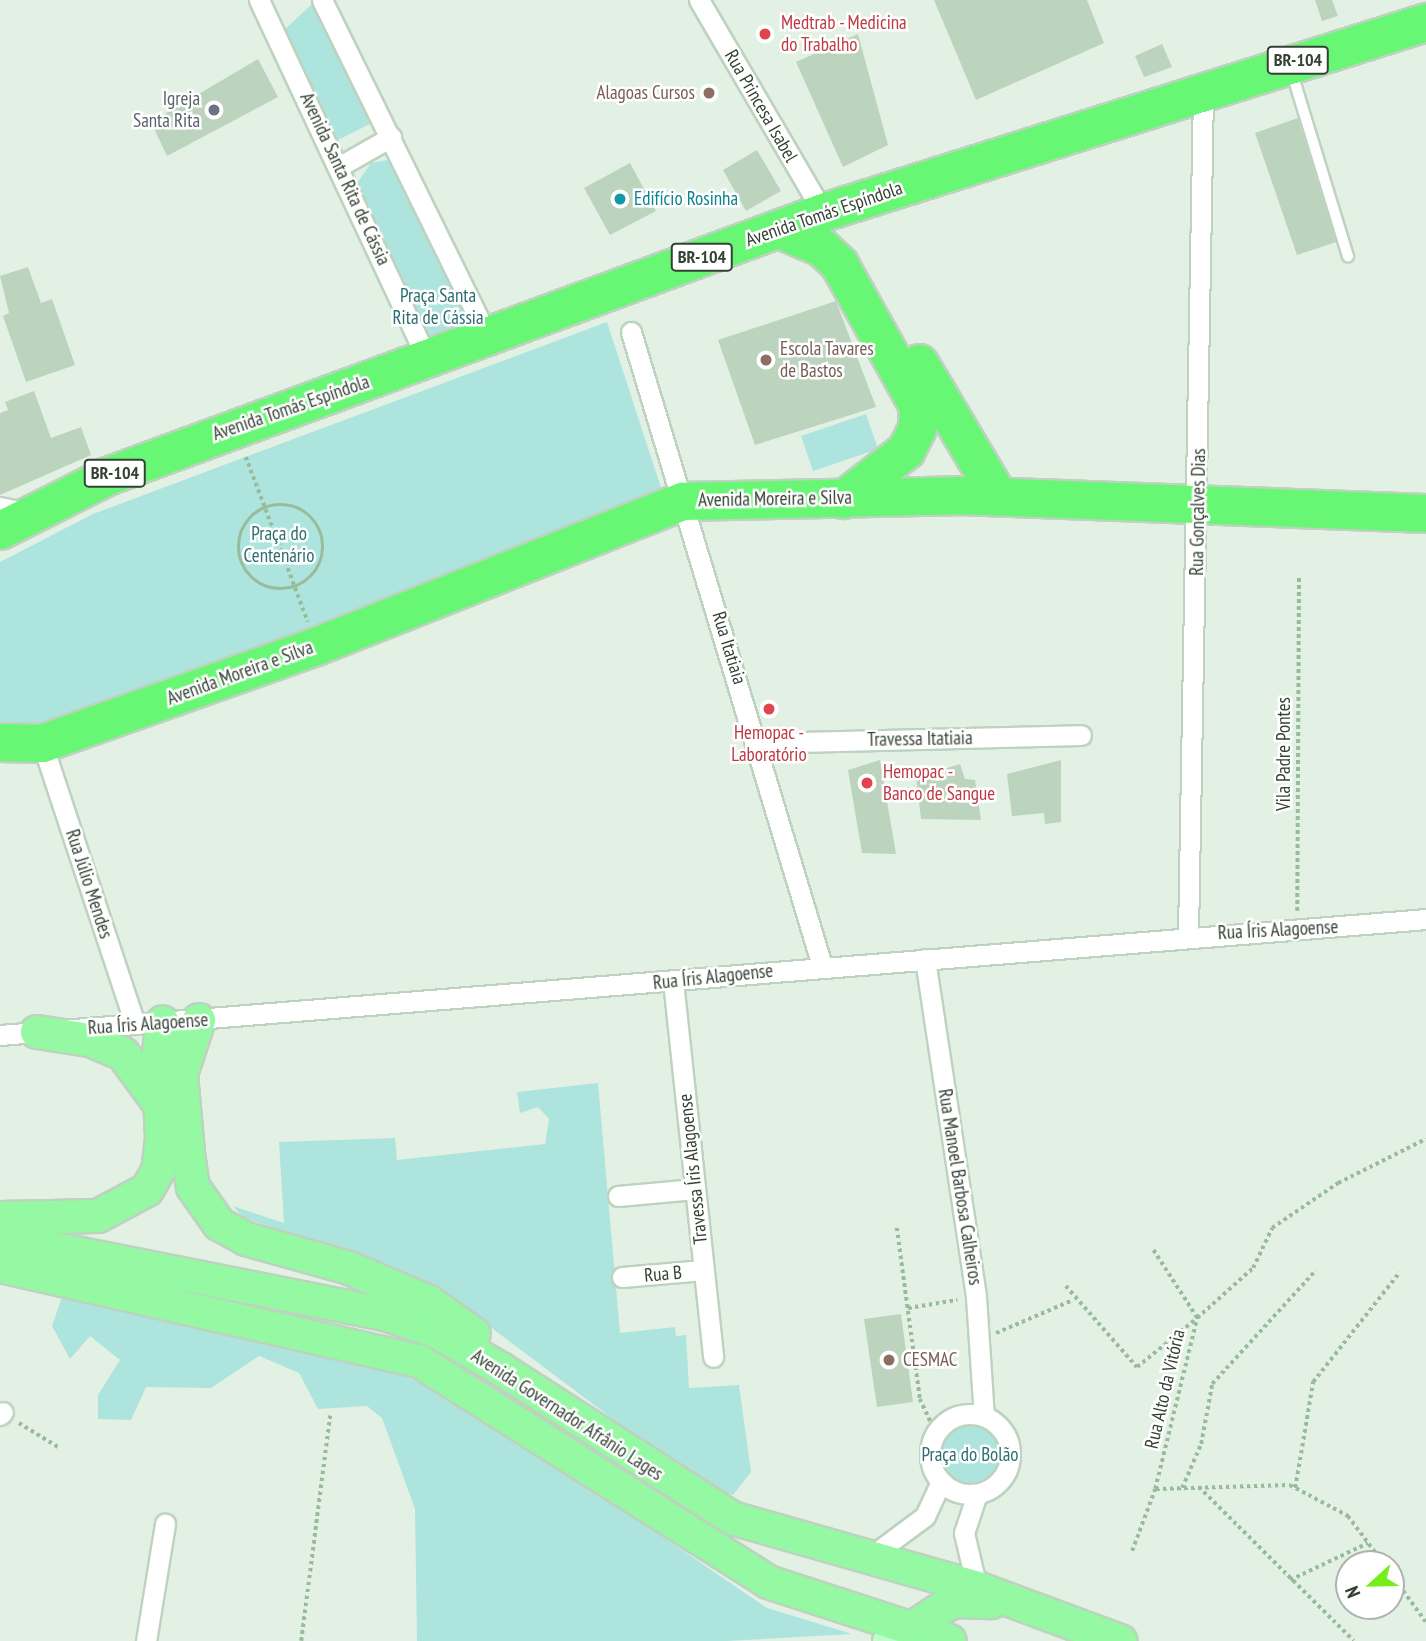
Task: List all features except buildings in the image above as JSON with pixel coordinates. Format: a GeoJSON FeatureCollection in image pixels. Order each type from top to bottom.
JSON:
{"type":"FeatureCollection","features":[{"type":"Feature","properties":{"kind":"highway","name":"Avenida Tomás Espíndola"},"geometry":{"type":"LineString","coordinates":[[10,517],[236,426],[428,360],[823,212],[1203,89],[1426,22]]}},
{"type":"Feature","properties":{"kind":"highway"},"geometry":{"type":"LineString","coordinates":[[859,201],[848,233],[855,260],[998,496]]}},
{"type":"Feature","properties":{"kind":"highway"},"geometry":{"type":"LineString","coordinates":[[779,229],[821,247],[839,264],[911,385],[917,428],[906,450]]}},
{"type":"Feature","properties":{"kind":"highway"},"geometry":{"type":"LineString","coordinates":[[843,499],[906,450],[934,435],[959,435]]}},
{"type":"Feature","properties":{"kind":"highway","name":"Avenida Moreira e Silva"},"geometry":{"type":"LineString","coordinates":[[0,742],[43,743],[316,646],[683,501],[998,496],[1426,513]]}},
{"type":"Feature","properties":{"kind":"main road"},"geometry":{"type":"LineString","coordinates":[[199,1020],[182,1053],[188,1153],[193,1186],[219,1224],[429,1302],[502,1353],[548,1399]]}},
{"type":"Feature","properties":{"kind":"main road"},"geometry":{"type":"LineString","coordinates":[[0,1218],[98,1216],[133,1202],[158,1171],[159,1103],[149,1023]]}},
{"type":"Feature","properties":{"kind":"main road"},"geometry":{"type":"LineString","coordinates":[[37,1032],[90,1040],[123,1054],[159,1103]]}},
{"type":"Feature","properties":{"kind":"main road","name":"Avenida Governador Afrânio Lages"},"geometry":{"type":"LineString","coordinates":[[0,1238],[385,1314],[435,1331],[548,1399],[732,1518],[866,1560],[977,1588],[1120,1641]]}},
{"type":"Feature","properties":{"kind":"main road","name":"Avenida Governador Afrânio Lages"},"geometry":{"type":"LineString","coordinates":[[4,1268],[338,1338],[419,1361],[718,1555],[815,1601],[899,1635],[950,1641]]}},
{"type":"Feature","properties":{"kind":"main road"},"geometry":{"type":"LineString","coordinates":[[899,1635],[964,1599],[1052,1615]]}},
{"type":"Feature","properties":{"kind":"street","name":"Avenida Santa Rita de Cássia"},"geometry":{"type":"LineString","coordinates":[[260,0],[340,166],[428,360]]}},
{"type":"Feature","properties":{"kind":"street"},"geometry":{"type":"LineString","coordinates":[[321,0],[391,137],[487,337]]}},
{"type":"Feature","properties":{"kind":"street","name":"Rua Princesa Isabel"},"geometry":{"type":"LineString","coordinates":[[699,0],[823,212]]}},
{"type":"Feature","properties":{"kind":"street","name":"Rua Gonçalves Dias"},"geometry":{"type":"LineString","coordinates":[[1188,935],[1198,503],[1203,89]]}},
{"type":"Feature","properties":{"kind":"street"},"geometry":{"type":"LineString","coordinates":[[340,166],[391,137]]}},
{"type":"Feature","properties":{"kind":"street","name":"Rua Itatiaia"},"geometry":{"type":"LineString","coordinates":[[631,332],[758,744],[822,966]]}},
{"type":"Feature","properties":{"kind":"street","name":"Travessa Itatiaia"},"geometry":{"type":"LineString","coordinates":[[758,744],[1081,735]]}},
{"type":"Feature","properties":{"kind":"street","name":"Rua Júlio Mendes"},"geometry":{"type":"LineString","coordinates":[[43,743],[149,1023]]}},
{"type":"Feature","properties":{"kind":"street","name":"Rua Íris Alagoense"},"geometry":{"type":"LineString","coordinates":[[0,1035],[673,981],[1188,935],[1297,931],[1426,919]]}},
{"type":"Feature","properties":{"kind":"street","name":"Rua Manoel Barbosa Calheiros"},"geometry":{"type":"LineString","coordinates":[[925,959],[982,1340],[984,1416]]}},
{"type":"Feature","properties":{"kind":"street","name":"Travessa Íris Alagoense"},"geometry":{"type":"LineString","coordinates":[[673,981],[713,1357]]}},
{"type":"Feature","properties":{"kind":"street"},"geometry":{"type":"LineString","coordinates":[[618,1196],[695,1189]]}},
{"type":"Feature","properties":{"kind":"street","name":"Rua B"},"geometry":{"type":"LineString","coordinates":[[622,1277],[704,1270]]}},
{"type":"Feature","properties":{"kind":"street"},"geometry":{"type":"LineString","coordinates":[[977,1588],[964,1533],[978,1494],[1000,1482],[1010,1458],[1004,1433],[984,1416],[948,1420],[936,1433],[930,1458],[941,1482],[978,1494]]}},
{"type":"Feature","properties":{"kind":"street"},"geometry":{"type":"LineString","coordinates":[[866,1560],[925,1516],[941,1482]]}},
{"type":"Feature","properties":{"kind":"street"},"geometry":{"type":"LineString","coordinates":[[146,1641],[165,1524]]}},
{"type":"Feature","properties":{"kind":"lane"},"geometry":{"type":"LineString","coordinates":[[1289,63],[1348,257]]}},
{"type":"Feature","properties":{"kind":"path"},"geometry":{"type":"LineString","coordinates":[[247,457],[310,628]]}},
{"type":"Feature","properties":{"kind":"path"},"geometry":{"type":"LineString","coordinates":[[292,505],[314,520],[319,533],[322,559],[295,588],[281,591],[253,580],[238,555],[243,526],[265,506],[292,505]]}},
{"type":"Feature","properties":{"kind":"path","name":"Vila Padre Pontes"},"geometry":{"type":"LineString","coordinates":[[1297,931],[1299,577]]}},
{"type":"Feature","properties":{"kind":"path","name":"Rua Alto da Vitória"},"geometry":{"type":"LineString","coordinates":[[1132,1551],[1155,1489],[1197,1318],[1253,1268],[1272,1228],[1338,1183],[1426,1139]]}},
{"type":"Feature","properties":{"kind":"path"},"geometry":{"type":"LineString","coordinates":[[897,1228],[920,1399],[936,1433]]}},
{"type":"Feature","properties":{"kind":"path"},"geometry":{"type":"LineString","coordinates":[[1066,1286],[1074,1300],[1137,1367],[1197,1318],[1153,1250]]}},
{"type":"Feature","properties":{"kind":"path"},"geometry":{"type":"LineString","coordinates":[[1182,1488],[1201,1444],[1212,1384],[1316,1270]]}},
{"type":"Feature","properties":{"kind":"path"},"geometry":{"type":"LineString","coordinates":[[1295,1488],[1313,1382],[1399,1272]]}},
{"type":"Feature","properties":{"kind":"path"},"geometry":{"type":"LineString","coordinates":[[908,1308],[976,1297]]}},
{"type":"Feature","properties":{"kind":"path"},"geometry":{"type":"LineString","coordinates":[[982,1340],[1074,1300]]}},
{"type":"Feature","properties":{"kind":"path"},"geometry":{"type":"LineString","coordinates":[[1,1414],[58,1447]]}},
{"type":"Feature","properties":{"kind":"path"},"geometry":{"type":"LineString","coordinates":[[301,1641],[330,1416]]}},
{"type":"Feature","properties":{"kind":"path"},"geometry":{"type":"LineString","coordinates":[[1199,1486],[1290,1580],[1354,1641]]}},
{"type":"Feature","properties":{"kind":"path"},"geometry":{"type":"LineString","coordinates":[[1155,1489],[1199,1486],[1295,1488],[1348,1516],[1373,1550]]}},
{"type":"Feature","properties":{"kind":"path"},"geometry":{"type":"LineString","coordinates":[[1290,1580],[1368,1543]]}},
{"type":"Feature","properties":{"kind":"path"},"geometry":{"type":"LineString","coordinates":[[1405,1593],[1426,1622]]}},
{"type":"Feature","properties":{"kind":"green space"},"geometry":{"type":"Polygon","coordinates":[[[313,3],[374,122],[338,140],[281,33],[313,3]]]}},
{"type":"Feature","properties":{"kind":"green space","name":"Praça Santa Rita de Cássia"},"geometry":{"type":"Polygon","coordinates":[[[387,160],[398,170],[471,320],[426,338],[355,186],[371,163],[387,160]]]}},
{"type":"Feature","properties":{"kind":"green space","name":"Praça do Centenário"},"geometry":{"type":"Polygon","coordinates":[[[607,322],[664,497],[44,726],[0,725],[0,562],[93,514],[607,322]]]}},
{"type":"Feature","properties":{"kind":"green space"},"geometry":{"type":"Polygon","coordinates":[[[866,414],[878,449],[813,471],[801,436],[866,414]]]}},
{"type":"Feature","properties":{"kind":"green space"},"geometry":{"type":"Polygon","coordinates":[[[598,1083],[620,1333],[675,1327],[676,1336],[686,1335],[689,1388],[739,1385],[751,1472],[733,1495],[693,1479],[449,1296],[384,1265],[244,1218],[233,1206],[284,1223],[279,1142],[395,1138],[397,1160],[545,1144],[549,1119],[538,1107],[520,1113],[517,1092],[598,1083]]]}},
{"type":"Feature","properties":{"kind":"green space"},"geometry":{"type":"Polygon","coordinates":[[[62,1297],[350,1354],[461,1399],[767,1608],[852,1634],[727,1641],[417,1641],[415,1509],[382,1418],[367,1406],[318,1409],[299,1373],[259,1356],[211,1388],[146,1387],[131,1420],[98,1419],[98,1395],[120,1360],[90,1336],[70,1359],[52,1326],[62,1297]]]}},
{"type":"Feature","properties":{"kind":"green space","name":"Praça do Bolão"},"geometry":{"type":"Polygon","coordinates":[[[964,1423],[976,1423],[993,1432],[1000,1443],[1000,1467],[993,1478],[976,1487],[964,1487],[952,1482],[943,1473],[938,1461],[938,1449],[943,1437],[952,1428],[964,1423]]]}},
{"type":"Feature","properties":{"kind":"place","name":"Medtrab - Medicina do Trabalho"},"geometry":{"type":"Point","coordinates":[765,34]}},
{"type":"Feature","properties":{"kind":"place","name":"Alagoas Cursos"},"geometry":{"type":"Point","coordinates":[709,93]}},
{"type":"Feature","properties":{"kind":"place","name":"Igreja Santa Rita"},"geometry":{"type":"Point","coordinates":[214,110]}},
{"type":"Feature","properties":{"kind":"place","name":"Edifício Rosinha"},"geometry":{"type":"Point","coordinates":[620,199]}},
{"type":"Feature","properties":{"kind":"place","name":"Escola Tavares de Bastos"},"geometry":{"type":"Point","coordinates":[766,360]}},
{"type":"Feature","properties":{"kind":"place","name":"Hemopac - Laboratório"},"geometry":{"type":"Point","coordinates":[769,709]}},
{"type":"Feature","properties":{"kind":"place","name":"Hemopac - Banco de Sangue"},"geometry":{"type":"Point","coordinates":[867,783]}},
{"type":"Feature","properties":{"kind":"place","name":"CESMAC"},"geometry":{"type":"Point","coordinates":[889,1360]}}]}
